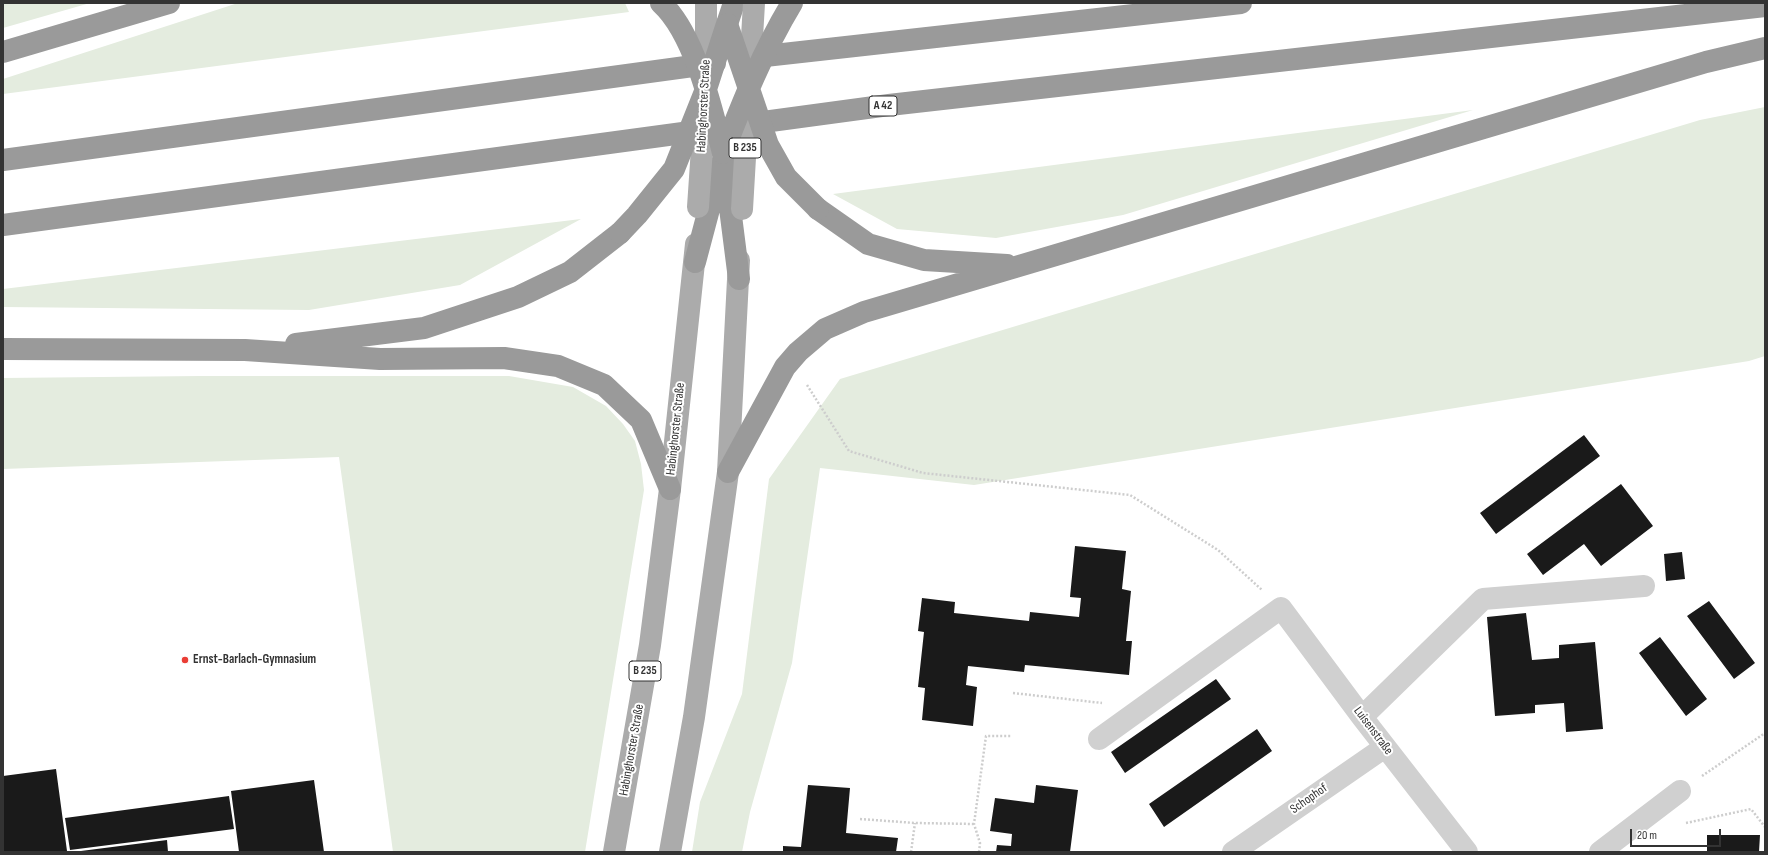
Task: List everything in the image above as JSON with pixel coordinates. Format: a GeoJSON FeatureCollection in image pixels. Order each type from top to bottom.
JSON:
{"type":"FeatureCollection","features":[{"type":"Feature","properties":{"kind":"highway"},"geometry":{"type":"LineString","coordinates":[[3,52],[168,3]]}},
{"type":"Feature","properties":{"kind":"highway"},"geometry":{"type":"LineString","coordinates":[[661,3],[668,9],[686,39],[706,89],[723,153]]}},
{"type":"Feature","properties":{"kind":"highway"},"geometry":{"type":"LineString","coordinates":[[245,350],[424,328],[518,297],[570,272],[620,233],[637,215],[674,169],[706,89],[725,13],[734,3]]}},
{"type":"Feature","properties":{"kind":"highway"},"geometry":{"type":"LineString","coordinates":[[720,208],[723,153],[748,87],[774,31],[792,3]]}},
{"type":"Feature","properties":{"kind":"highway"},"geometry":{"type":"LineString","coordinates":[[3,160],[746,58],[1241,3]]}},
{"type":"Feature","properties":{"kind":"highway","name":"A 42"},"geometry":{"type":"LineString","coordinates":[[3,225],[889,105],[1765,6]]}},
{"type":"Feature","properties":{"kind":"highway"},"geometry":{"type":"LineString","coordinates":[[725,13],[768,145],[786,177],[818,209],[868,244],[924,260],[1025,266]]}},
{"type":"Feature","properties":{"kind":"highway"},"geometry":{"type":"LineString","coordinates":[[728,472],[786,367],[798,352],[825,329],[864,312],[1025,266],[1706,62],[1765,48]]}},
{"type":"Feature","properties":{"kind":"highway"},"geometry":{"type":"LineString","coordinates":[[3,348],[245,350],[380,359],[504,358],[558,366],[604,385],[641,420],[670,489]]}},
{"type":"Feature","properties":{"kind":"main road","name":"Habinghorster Straße"},"geometry":{"type":"LineString","coordinates":[[670,852],[694,717],[728,472],[739,280],[720,208],[706,89],[706,3]]}},
{"type":"Feature","properties":{"kind":"main road","name":"Habinghorster Straße"},"geometry":{"type":"LineString","coordinates":[[614,852],[650,645],[670,489],[695,262],[720,208],[748,87],[754,3]]}},
{"type":"Feature","properties":{"kind":"street"},"geometry":{"type":"LineString","coordinates":[[1362,717],[1483,599],[1644,586]]}},
{"type":"Feature","properties":{"kind":"street"},"geometry":{"type":"LineString","coordinates":[[1099,739],[1281,608]]}},
{"type":"Feature","properties":{"kind":"street","name":"Luisenstraße"},"geometry":{"type":"LineString","coordinates":[[1281,608],[1362,717],[1467,852]]}},
{"type":"Feature","properties":{"kind":"street","name":"Schophof"},"geometry":{"type":"LineString","coordinates":[[1233,852],[1385,746]]}},
{"type":"Feature","properties":{"kind":"street"},"geometry":{"type":"LineString","coordinates":[[1600,852],[1680,791]]}},
{"type":"Feature","properties":{"kind":"path"},"geometry":{"type":"LineString","coordinates":[[806,384],[849,451],[923,473],[1130,495],[1218,550],[1281,608]]}},
{"type":"Feature","properties":{"kind":"path"},"geometry":{"type":"LineString","coordinates":[[1013,693],[1143,707]]}},
{"type":"Feature","properties":{"kind":"path"},"geometry":{"type":"LineString","coordinates":[[1680,791],[1765,733]]}},
{"type":"Feature","properties":{"kind":"path"},"geometry":{"type":"LineString","coordinates":[[979,852],[980,843],[974,824],[986,736],[1012,736]]}},
{"type":"Feature","properties":{"kind":"path"},"geometry":{"type":"LineString","coordinates":[[1686,823],[1751,808],[1765,827]]}},
{"type":"Feature","properties":{"kind":"path"},"geometry":{"type":"LineString","coordinates":[[860,819],[915,823],[974,824]]}},
{"type":"Feature","properties":{"kind":"path"},"geometry":{"type":"LineString","coordinates":[[911,852],[915,823]]}},
{"type":"Feature","properties":{"kind":"shaded area"},"geometry":{"type":"Polygon","coordinates":[[[3,3],[90,3],[3,28],[3,3]]]}},
{"type":"Feature","properties":{"kind":"shaded area"},"geometry":{"type":"Polygon","coordinates":[[[238,3],[625,3],[629,12],[3,94],[3,79],[238,3]]]}},
{"type":"Feature","properties":{"kind":"shaded area"},"geometry":{"type":"Polygon","coordinates":[[[1765,107],[1765,356],[1749,361],[974,485],[820,468],[792,663],[750,812],[742,852],[692,852],[700,802],[742,694],[769,479],[840,379],[1700,120],[1765,107]]]}},
{"type":"Feature","properties":{"kind":"shaded area"},"geometry":{"type":"Polygon","coordinates":[[[1473,110],[1123,215],[996,238],[897,229],[833,194],[1473,110]]]}},
{"type":"Feature","properties":{"kind":"shaded area"},"geometry":{"type":"Polygon","coordinates":[[[581,219],[460,285],[309,310],[3,307],[3,289],[581,219]]]}},
{"type":"Feature","properties":{"kind":"shaded area"},"geometry":{"type":"Polygon","coordinates":[[[200,376],[509,376],[573,387],[606,406],[623,424],[635,441],[641,464],[644,490],[585,852],[393,852],[339,457],[3,469],[3,378],[200,376]]]}},
{"type":"Feature","properties":{"kind":"building"},"geometry":{"type":"Polygon","coordinates":[[[1584,435],[1600,456],[1496,534],[1480,513],[1584,435]]]}},
{"type":"Feature","properties":{"kind":"building"},"geometry":{"type":"Polygon","coordinates":[[[1621,484],[1653,526],[1601,566],[1584,544],[1543,575],[1527,554],[1621,484]]]}},
{"type":"Feature","properties":{"kind":"building"},"geometry":{"type":"Polygon","coordinates":[[[1075,546],[1126,551],[1122,589],[1131,591],[1126,641],[1132,641],[1129,675],[1025,665],[1024,672],[968,666],[966,685],[977,687],[973,726],[922,720],[925,688],[918,687],[924,632],[918,631],[922,598],[955,602],[954,613],[1029,621],[1030,612],[1079,617],[1081,598],[1070,597],[1075,546]]]}},
{"type":"Feature","properties":{"kind":"building"},"geometry":{"type":"Polygon","coordinates":[[[1682,552],[1685,579],[1666,581],[1664,554],[1682,552]]]}},
{"type":"Feature","properties":{"kind":"building"},"geometry":{"type":"Polygon","coordinates":[[[1709,601],[1755,663],[1734,679],[1687,616],[1709,601]]]}},
{"type":"Feature","properties":{"kind":"building"},"geometry":{"type":"Polygon","coordinates":[[[1526,613],[1532,660],[1559,658],[1559,645],[1595,642],[1603,729],[1566,732],[1564,703],[1535,705],[1535,713],[1495,716],[1487,617],[1526,613]]]}},
{"type":"Feature","properties":{"kind":"building"},"geometry":{"type":"Polygon","coordinates":[[[1660,637],[1707,699],[1686,716],[1639,653],[1660,637]]]}},
{"type":"Feature","properties":{"kind":"building"},"geometry":{"type":"Polygon","coordinates":[[[1216,679],[1231,699],[1125,773],[1111,752],[1216,679]]]}},
{"type":"Feature","properties":{"kind":"building"},"geometry":{"type":"Polygon","coordinates":[[[1257,729],[1272,751],[1164,827],[1149,804],[1257,729]]]}},
{"type":"Feature","properties":{"kind":"building"},"geometry":{"type":"Polygon","coordinates":[[[56,769],[67,851],[3,852],[3,776],[56,769]]]}},
{"type":"Feature","properties":{"kind":"building"},"geometry":{"type":"Polygon","coordinates":[[[314,780],[324,852],[239,852],[231,791],[314,780]]]}},
{"type":"Feature","properties":{"kind":"building"},"geometry":{"type":"Polygon","coordinates":[[[808,785],[850,788],[846,833],[898,838],[896,852],[783,852],[783,846],[801,847],[808,785]]]}},
{"type":"Feature","properties":{"kind":"building"},"geometry":{"type":"Polygon","coordinates":[[[1036,785],[1078,790],[1070,852],[996,852],[997,845],[1011,846],[1012,834],[990,831],[995,798],[1034,803],[1036,785]]]}},
{"type":"Feature","properties":{"kind":"building"},"geometry":{"type":"Polygon","coordinates":[[[229,796],[234,829],[70,850],[65,818],[229,796]]]}},
{"type":"Feature","properties":{"kind":"building"},"geometry":{"type":"Polygon","coordinates":[[[1707,835],[1760,835],[1759,852],[1707,852],[1707,835]]]}},
{"type":"Feature","properties":{"kind":"building"},"geometry":{"type":"Polygon","coordinates":[[[167,840],[168,852],[81,852],[81,851],[167,840]]]}},
{"type":"Feature","properties":{"kind":"place","name":"Ernst-Barlach-Gymnasium"},"geometry":{"type":"Point","coordinates":[185,660]}}]}
